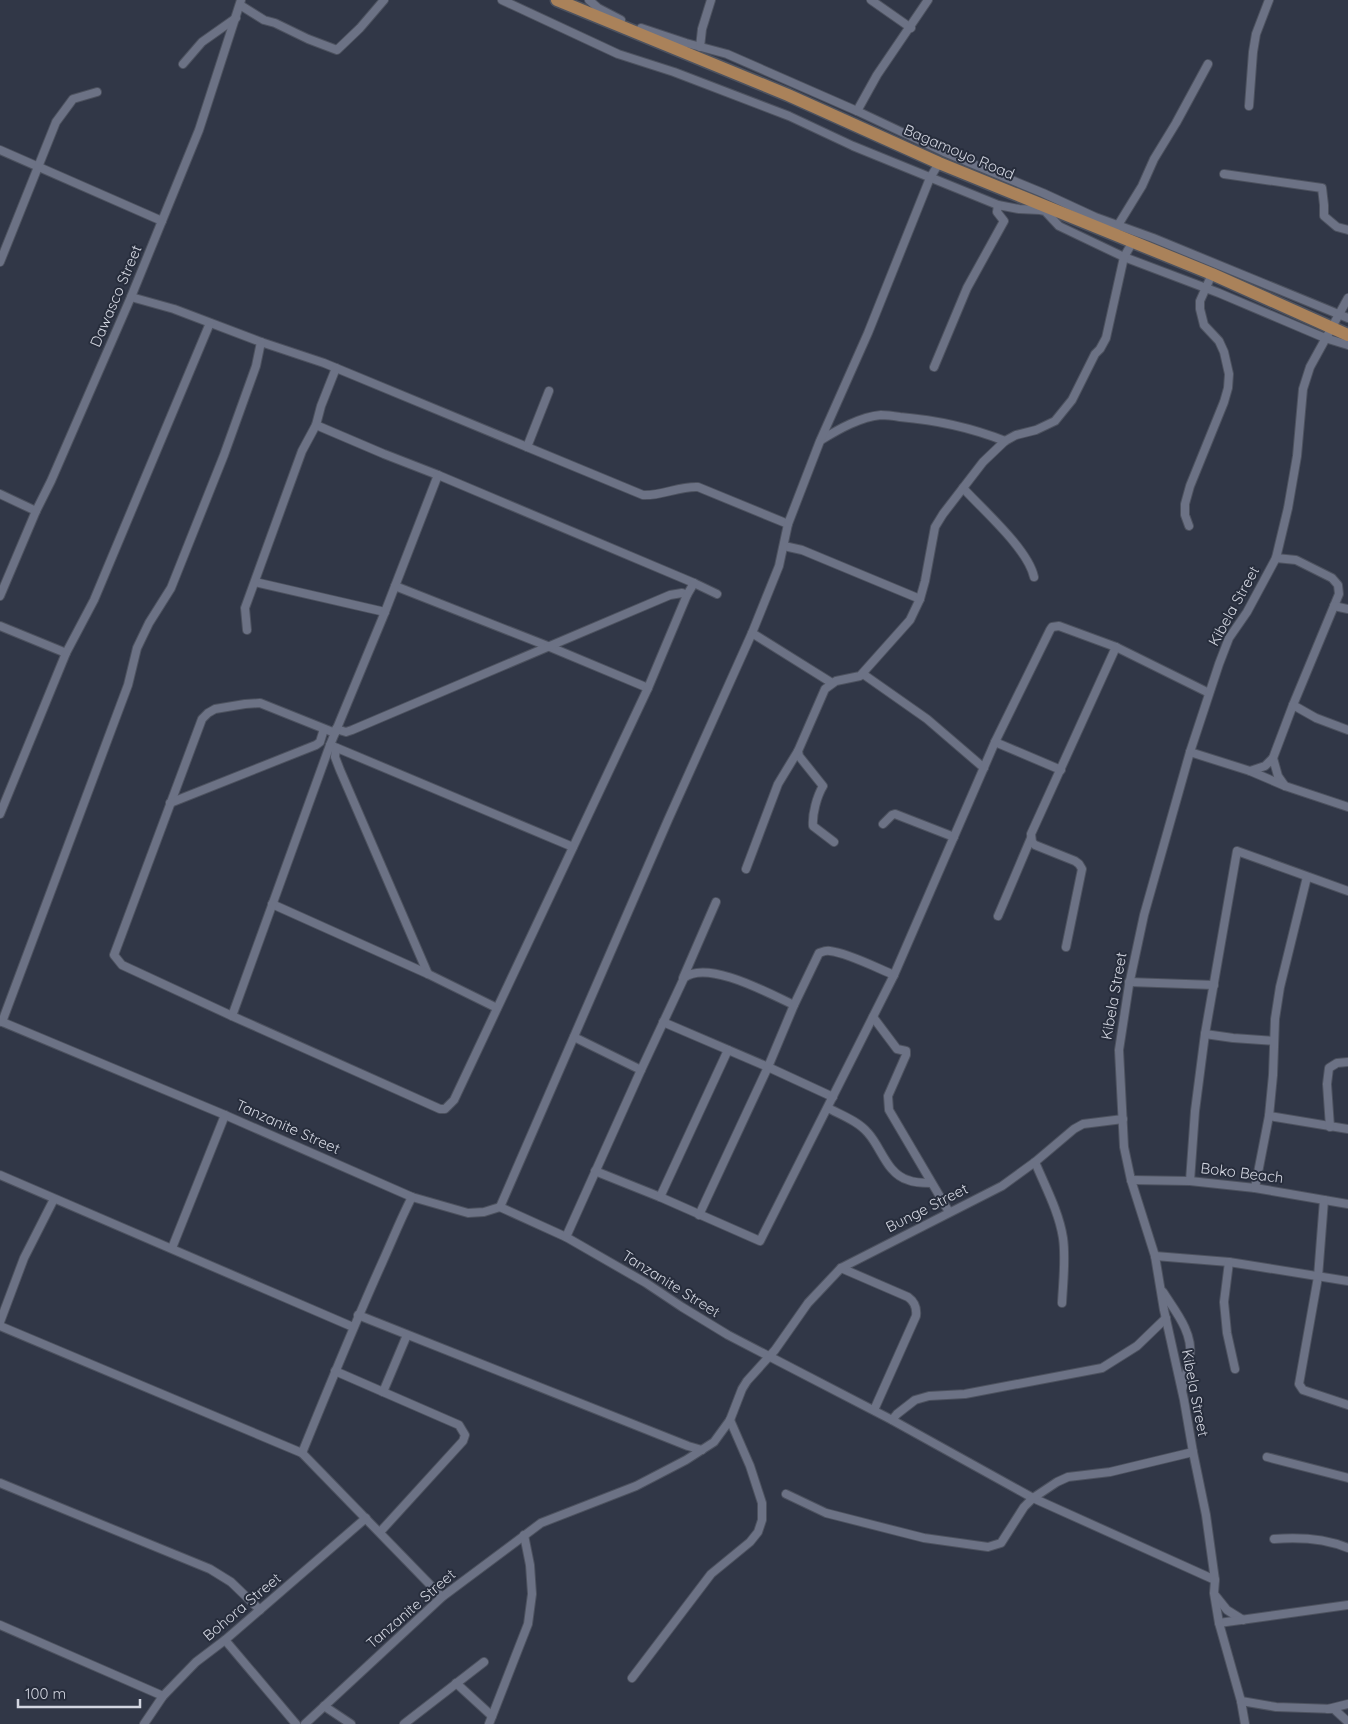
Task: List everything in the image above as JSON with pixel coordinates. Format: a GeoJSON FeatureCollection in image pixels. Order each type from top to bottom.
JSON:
{"type":"FeatureCollection","features":[{"type":"Feature","properties":{"kind":"highway","name":"Bagamoyo Road"},"geometry":{"type":"LineString","coordinates":[[557,0],[788,95],[1046,209],[1115,230],[1132,243],[1212,274],[1328,333],[1348,335]]}},
{"type":"Feature","properties":{"kind":"street"},"geometry":{"type":"LineString","coordinates":[[240,2],[264,20],[337,50],[360,28],[384,0]]}},
{"type":"Feature","properties":{"kind":"street"},"geometry":{"type":"LineString","coordinates":[[502,0],[618,54],[674,72],[789,116],[853,146],[998,205],[1019,209],[1046,209],[1059,226],[1124,257],[1328,333],[1348,345]]}},
{"type":"Feature","properties":{"kind":"street"},"geometry":{"type":"LineString","coordinates":[[589,0],[598,8],[616,18],[645,30],[727,54],[857,111],[1115,230],[1152,238],[1348,318]]}},
{"type":"Feature","properties":{"kind":"street"},"geometry":{"type":"LineString","coordinates":[[700,47],[702,29],[711,0]]}},
{"type":"Feature","properties":{"kind":"street"},"geometry":{"type":"LineString","coordinates":[[871,0],[910,28]]}},
{"type":"Feature","properties":{"kind":"street"},"geometry":{"type":"LineString","coordinates":[[857,111],[877,75],[928,0]]}},
{"type":"Feature","properties":{"kind":"street"},"geometry":{"type":"LineString","coordinates":[[1249,106],[1256,34],[1269,0]]}},
{"type":"Feature","properties":{"kind":"street","name":"Dawasco Street"},"geometry":{"type":"LineString","coordinates":[[0,596],[131,297],[199,130],[240,2]]}},
{"type":"Feature","properties":{"kind":"street"},"geometry":{"type":"LineString","coordinates":[[183,64],[202,42],[236,18]]}},
{"type":"Feature","properties":{"kind":"street"},"geometry":{"type":"LineString","coordinates":[[1115,230],[1142,186],[1154,159],[1208,64]]}},
{"type":"Feature","properties":{"kind":"street"},"geometry":{"type":"LineString","coordinates":[[0,262],[56,122],[73,99],[97,92]]}},
{"type":"Feature","properties":{"kind":"street"},"geometry":{"type":"LineString","coordinates":[[0,150],[162,221]]}},
{"type":"Feature","properties":{"kind":"street"},"geometry":{"type":"LineString","coordinates":[[500,1207],[660,838],[752,633],[779,566],[788,524],[820,440],[868,333],[930,178],[939,163]]}},
{"type":"Feature","properties":{"kind":"street"},"geometry":{"type":"LineString","coordinates":[[1224,174],[1322,188],[1324,216],[1337,227],[1348,230]]}},
{"type":"Feature","properties":{"kind":"street"},"geometry":{"type":"LineString","coordinates":[[934,367],[968,288],[1003,224],[1003,219],[997,212],[998,205]]}},
{"type":"Feature","properties":{"kind":"street"},"geometry":{"type":"LineString","coordinates":[[746,869],[778,784],[798,751],[825,689],[832,683],[863,674],[910,620],[920,599],[925,581],[935,527],[983,462],[1005,441],[1055,421],[1072,400],[1095,354],[1106,338],[1124,257],[1132,243]]}},
{"type":"Feature","properties":{"kind":"street"},"geometry":{"type":"LineString","coordinates":[[1189,526],[1185,515],[1185,504],[1190,486],[1228,388],[1229,374],[1224,352],[1219,340],[1204,325],[1201,317],[1200,301],[1212,274]]}},
{"type":"Feature","properties":{"kind":"street"},"geometry":{"type":"LineString","coordinates":[[131,297],[174,309],[210,324],[336,368],[643,495],[651,495],[689,486],[698,487],[788,524]]}},
{"type":"Feature","properties":{"kind":"street","name":"Kibela Street"},"geometry":{"type":"LineString","coordinates":[[1245,1724],[1241,1701],[1219,1623],[1206,1515],[1192,1452],[1155,1256],[1131,1180],[1124,1148],[1119,1050],[1129,982],[1144,915],[1190,752],[1229,638],[1247,612],[1276,558],[1288,508],[1297,456],[1303,389],[1310,367],[1348,298]]}},
{"type":"Feature","properties":{"kind":"street"},"geometry":{"type":"LineString","coordinates":[[0,814],[66,653],[94,600],[210,324]]}},
{"type":"Feature","properties":{"kind":"street"},"geometry":{"type":"LineString","coordinates":[[1,1022],[128,685],[137,648],[149,623],[175,580],[246,396],[260,355],[261,342]]}},
{"type":"Feature","properties":{"kind":"street"},"geometry":{"type":"LineString","coordinates":[[246,630],[245,608],[302,451],[316,425],[321,406],[336,368]]}},
{"type":"Feature","properties":{"kind":"street"},"geometry":{"type":"LineString","coordinates":[[527,447],[549,391]]}},
{"type":"Feature","properties":{"kind":"street"},"geometry":{"type":"LineString","coordinates":[[820,440],[854,422],[881,415],[919,418],[953,425],[1005,441]]}},
{"type":"Feature","properties":{"kind":"street"},"geometry":{"type":"LineString","coordinates":[[316,425],[384,454],[438,474],[717,594]]}},
{"type":"Feature","properties":{"kind":"street"},"geometry":{"type":"LineString","coordinates":[[232,1016],[272,904],[333,746],[335,731],[386,612],[438,474]]}},
{"type":"Feature","properties":{"kind":"street"},"geometry":{"type":"LineString","coordinates":[[963,488],[1023,553],[1032,568],[1034,577]]}},
{"type":"Feature","properties":{"kind":"street"},"geometry":{"type":"LineString","coordinates":[[0,494],[36,511]]}},
{"type":"Feature","properties":{"kind":"street"},"geometry":{"type":"LineString","coordinates":[[784,546],[802,550],[920,599]]}},
{"type":"Feature","properties":{"kind":"street"},"geometry":{"type":"LineString","coordinates":[[1250,770],[1265,766],[1274,758],[1293,705],[1339,594],[1338,585],[1335,581],[1296,560],[1276,558]]}},
{"type":"Feature","properties":{"kind":"street"},"geometry":{"type":"LineString","coordinates":[[255,582],[386,612]]}},
{"type":"Feature","properties":{"kind":"street"},"geometry":{"type":"LineString","coordinates":[[687,595],[670,595],[346,732],[324,729],[260,703],[215,709],[208,713],[202,719],[114,955],[122,965],[232,1016],[446,1109],[454,1100],[648,688],[687,595],[694,583]]}},
{"type":"Feature","properties":{"kind":"street"},"geometry":{"type":"LineString","coordinates":[[395,586],[550,646],[648,688]]}},
{"type":"Feature","properties":{"kind":"street"},"geometry":{"type":"LineString","coordinates":[[1334,606],[1348,609]]}},
{"type":"Feature","properties":{"kind":"street"},"geometry":{"type":"LineString","coordinates":[[0,626],[66,653]]}},
{"type":"Feature","properties":{"kind":"street"},"geometry":{"type":"LineString","coordinates":[[595,1171],[760,1241],[894,975],[994,742],[1052,627],[1059,626],[1116,647],[1209,693]]}},
{"type":"Feature","properties":{"kind":"street"},"geometry":{"type":"LineString","coordinates":[[752,633],[832,683]]}},
{"type":"Feature","properties":{"kind":"street"},"geometry":{"type":"LineString","coordinates":[[998,916],[1031,834],[1116,647]]}},
{"type":"Feature","properties":{"kind":"street"},"geometry":{"type":"LineString","coordinates":[[863,674],[927,719],[984,768]]}},
{"type":"Feature","properties":{"kind":"street"},"geometry":{"type":"LineString","coordinates":[[1293,705],[1316,718],[1348,730]]}},
{"type":"Feature","properties":{"kind":"street"},"geometry":{"type":"LineString","coordinates":[[170,803],[316,745],[320,742],[324,729]]}},
{"type":"Feature","properties":{"kind":"street"},"geometry":{"type":"LineString","coordinates":[[994,742],[1061,770]]}},
{"type":"Feature","properties":{"kind":"street"},"geometry":{"type":"LineString","coordinates":[[333,746],[573,847]]}},
{"type":"Feature","properties":{"kind":"street"},"geometry":{"type":"LineString","coordinates":[[333,746],[335,758],[428,974]]}},
{"type":"Feature","properties":{"kind":"street"},"geometry":{"type":"LineString","coordinates":[[798,751],[799,756],[823,786],[814,812],[813,826],[834,842]]}},
{"type":"Feature","properties":{"kind":"street"},"geometry":{"type":"LineString","coordinates":[[1190,752],[1250,770],[1285,786],[1348,807]]}},
{"type":"Feature","properties":{"kind":"street"},"geometry":{"type":"LineString","coordinates":[[1274,758],[1278,776],[1285,786]]}},
{"type":"Feature","properties":{"kind":"street"},"geometry":{"type":"LineString","coordinates":[[883,824],[892,815],[896,814],[954,837]]}},
{"type":"Feature","properties":{"kind":"street"},"geometry":{"type":"LineString","coordinates":[[1031,838],[1035,845],[1079,864],[1082,869],[1066,947]]}},
{"type":"Feature","properties":{"kind":"street"},"geometry":{"type":"LineString","coordinates":[[1190,1181],[1195,1111],[1204,1034],[1237,851],[1348,891]]}},
{"type":"Feature","properties":{"kind":"street"},"geometry":{"type":"LineString","coordinates":[[1255,1188],[1269,1116],[1275,1019],[1280,987],[1307,877]]}},
{"type":"Feature","properties":{"kind":"street"},"geometry":{"type":"LineString","coordinates":[[566,1237],[682,983],[716,902]]}},
{"type":"Feature","properties":{"kind":"street"},"geometry":{"type":"LineString","coordinates":[[272,904],[428,974],[497,1008]]}},
{"type":"Feature","properties":{"kind":"street"},"geometry":{"type":"LineString","coordinates":[[699,1215],[768,1067],[818,953],[831,950],[894,975]]}},
{"type":"Feature","properties":{"kind":"street"},"geometry":{"type":"LineString","coordinates":[[682,983],[688,975],[694,973],[717,974],[751,986],[794,1005]]}},
{"type":"Feature","properties":{"kind":"street"},"geometry":{"type":"LineString","coordinates":[[1129,982],[1214,985]]}},
{"type":"Feature","properties":{"kind":"street"},"geometry":{"type":"LineString","coordinates":[[873,1017],[896,1049],[906,1050],[906,1055],[888,1096],[889,1110],[948,1212]]}},
{"type":"Feature","properties":{"kind":"street","name":"Tanzanite Street"},"geometry":{"type":"LineString","coordinates":[[1,1022],[225,1115],[412,1197],[468,1213],[484,1212],[500,1207],[566,1237],[646,1282],[682,1307],[768,1357],[742,1389],[730,1420],[714,1442],[664,1472],[636,1486],[540,1523],[442,1597],[305,1724]]}},
{"type":"Feature","properties":{"kind":"street"},"geometry":{"type":"LineString","coordinates":[[663,1022],[833,1097]]}},
{"type":"Feature","properties":{"kind":"street"},"geometry":{"type":"LineString","coordinates":[[1204,1034],[1274,1041]]}},
{"type":"Feature","properties":{"kind":"street"},"geometry":{"type":"LineString","coordinates":[[574,1037],[641,1070]]}},
{"type":"Feature","properties":{"kind":"street"},"geometry":{"type":"LineString","coordinates":[[660,1197],[728,1050]]}},
{"type":"Feature","properties":{"kind":"street"},"geometry":{"type":"LineString","coordinates":[[1330,1127],[1327,1084],[1329,1068],[1337,1063],[1348,1062]]}},
{"type":"Feature","properties":{"kind":"street"},"geometry":{"type":"LineString","coordinates":[[828,1108],[852,1120],[867,1131],[896,1174],[908,1181],[931,1184]]}},
{"type":"Feature","properties":{"kind":"street"},"geometry":{"type":"LineString","coordinates":[[172,1248],[225,1115]]}},
{"type":"Feature","properties":{"kind":"street"},"geometry":{"type":"LineString","coordinates":[[1269,1116],[1348,1129]]}},
{"type":"Feature","properties":{"kind":"street","name":"Bunge Street"},"geometry":{"type":"LineString","coordinates":[[768,1357],[808,1303],[841,1268],[1002,1186],[1083,1124],[1123,1119]]}},
{"type":"Feature","properties":{"kind":"street"},"geometry":{"type":"LineString","coordinates":[[1035,1162],[1056,1214],[1063,1238],[1064,1276],[1062,1303]]}},
{"type":"Feature","properties":{"kind":"street"},"geometry":{"type":"LineString","coordinates":[[0,1175],[354,1327]]}},
{"type":"Feature","properties":{"kind":"street","name":"Boko Beach"},"geometry":{"type":"LineString","coordinates":[[1131,1180],[1190,1181],[1255,1188],[1348,1204]]}},
{"type":"Feature","properties":{"kind":"street"},"geometry":{"type":"LineString","coordinates":[[302,1453],[358,1315],[412,1197]]}},
{"type":"Feature","properties":{"kind":"street"},"geometry":{"type":"LineString","coordinates":[[0,1322],[24,1258],[54,1198]]}},
{"type":"Feature","properties":{"kind":"street"},"geometry":{"type":"LineString","coordinates":[[1324,1200],[1318,1277],[1299,1384],[1303,1390],[1348,1405]]}},
{"type":"Feature","properties":{"kind":"street"},"geometry":{"type":"LineString","coordinates":[[1155,1256],[1229,1262],[1348,1281]]}},
{"type":"Feature","properties":{"kind":"street"},"geometry":{"type":"LineString","coordinates":[[1229,1262],[1224,1302],[1227,1333],[1235,1369]]}},
{"type":"Feature","properties":{"kind":"street"},"geometry":{"type":"LineString","coordinates":[[841,1268],[908,1297],[917,1310],[874,1410]]}},
{"type":"Feature","properties":{"kind":"street"},"geometry":{"type":"LineString","coordinates":[[1160,1288],[1181,1319],[1188,1336],[1190,1356],[1182,1394]]}},
{"type":"Feature","properties":{"kind":"street"},"geometry":{"type":"LineString","coordinates":[[358,1315],[702,1450]]}},
{"type":"Feature","properties":{"kind":"street"},"geometry":{"type":"LineString","coordinates":[[892,1420],[915,1400],[929,1396],[966,1394],[1102,1368],[1137,1346],[1166,1318]]}},
{"type":"Feature","properties":{"kind":"street"},"geometry":{"type":"LineString","coordinates":[[0,1326],[302,1453],[442,1597]]}},
{"type":"Feature","properties":{"kind":"street"},"geometry":{"type":"LineString","coordinates":[[382,1392],[407,1335]]}},
{"type":"Feature","properties":{"kind":"street"},"geometry":{"type":"LineString","coordinates":[[768,1357],[874,1410],[1033,1498],[1215,1580]]}},
{"type":"Feature","properties":{"kind":"street"},"geometry":{"type":"LineString","coordinates":[[335,1371],[459,1425],[465,1435],[463,1441],[380,1532]]}},
{"type":"Feature","properties":{"kind":"street"},"geometry":{"type":"LineString","coordinates":[[632,1678],[711,1574],[750,1542],[758,1532],[762,1520],[762,1503],[750,1466],[730,1420]]}},
{"type":"Feature","properties":{"kind":"street"},"geometry":{"type":"LineString","coordinates":[[786,1494],[826,1513],[924,1538],[988,1547],[1000,1543],[1024,1507],[1033,1498],[1057,1482],[1068,1478],[1110,1472],[1192,1452]]}},
{"type":"Feature","properties":{"kind":"street"},"geometry":{"type":"LineString","coordinates":[[1267,1457],[1348,1478]]}},
{"type":"Feature","properties":{"kind":"street"},"geometry":{"type":"LineString","coordinates":[[0,1483],[210,1569],[231,1582],[260,1610]]}},
{"type":"Feature","properties":{"kind":"street","name":"Bohora Street"},"geometry":{"type":"LineString","coordinates":[[144,1724],[163,1696],[196,1662],[225,1640],[366,1518]]}},
{"type":"Feature","properties":{"kind":"street"},"geometry":{"type":"LineString","coordinates":[[491,1720],[528,1624],[532,1594],[530,1565],[524,1535]]}},
{"type":"Feature","properties":{"kind":"street"},"geometry":{"type":"LineString","coordinates":[[1274,1539],[1309,1538],[1336,1543],[1348,1548]]}},
{"type":"Feature","properties":{"kind":"street"},"geometry":{"type":"LineString","coordinates":[[1214,1593],[1227,1610],[1243,1620]]}},
{"type":"Feature","properties":{"kind":"street"},"geometry":{"type":"LineString","coordinates":[[1219,1623],[1348,1605]]}},
{"type":"Feature","properties":{"kind":"street"},"geometry":{"type":"LineString","coordinates":[[0,1626],[163,1696]]}},
{"type":"Feature","properties":{"kind":"street"},"geometry":{"type":"LineString","coordinates":[[225,1640],[296,1724]]}},
{"type":"Feature","properties":{"kind":"street"},"geometry":{"type":"LineString","coordinates":[[404,1724],[484,1662]]}},
{"type":"Feature","properties":{"kind":"street"},"geometry":{"type":"LineString","coordinates":[[456,1683],[491,1720],[499,1724]]}},
{"type":"Feature","properties":{"kind":"street"},"geometry":{"type":"LineString","coordinates":[[1241,1701],[1276,1707],[1334,1709],[1348,1722]]}},
{"type":"Feature","properties":{"kind":"street"},"geometry":{"type":"LineString","coordinates":[[1327,1709],[1348,1704]]}},
{"type":"Feature","properties":{"kind":"street"},"geometry":{"type":"LineString","coordinates":[[324,1706],[351,1724]]}}]}
